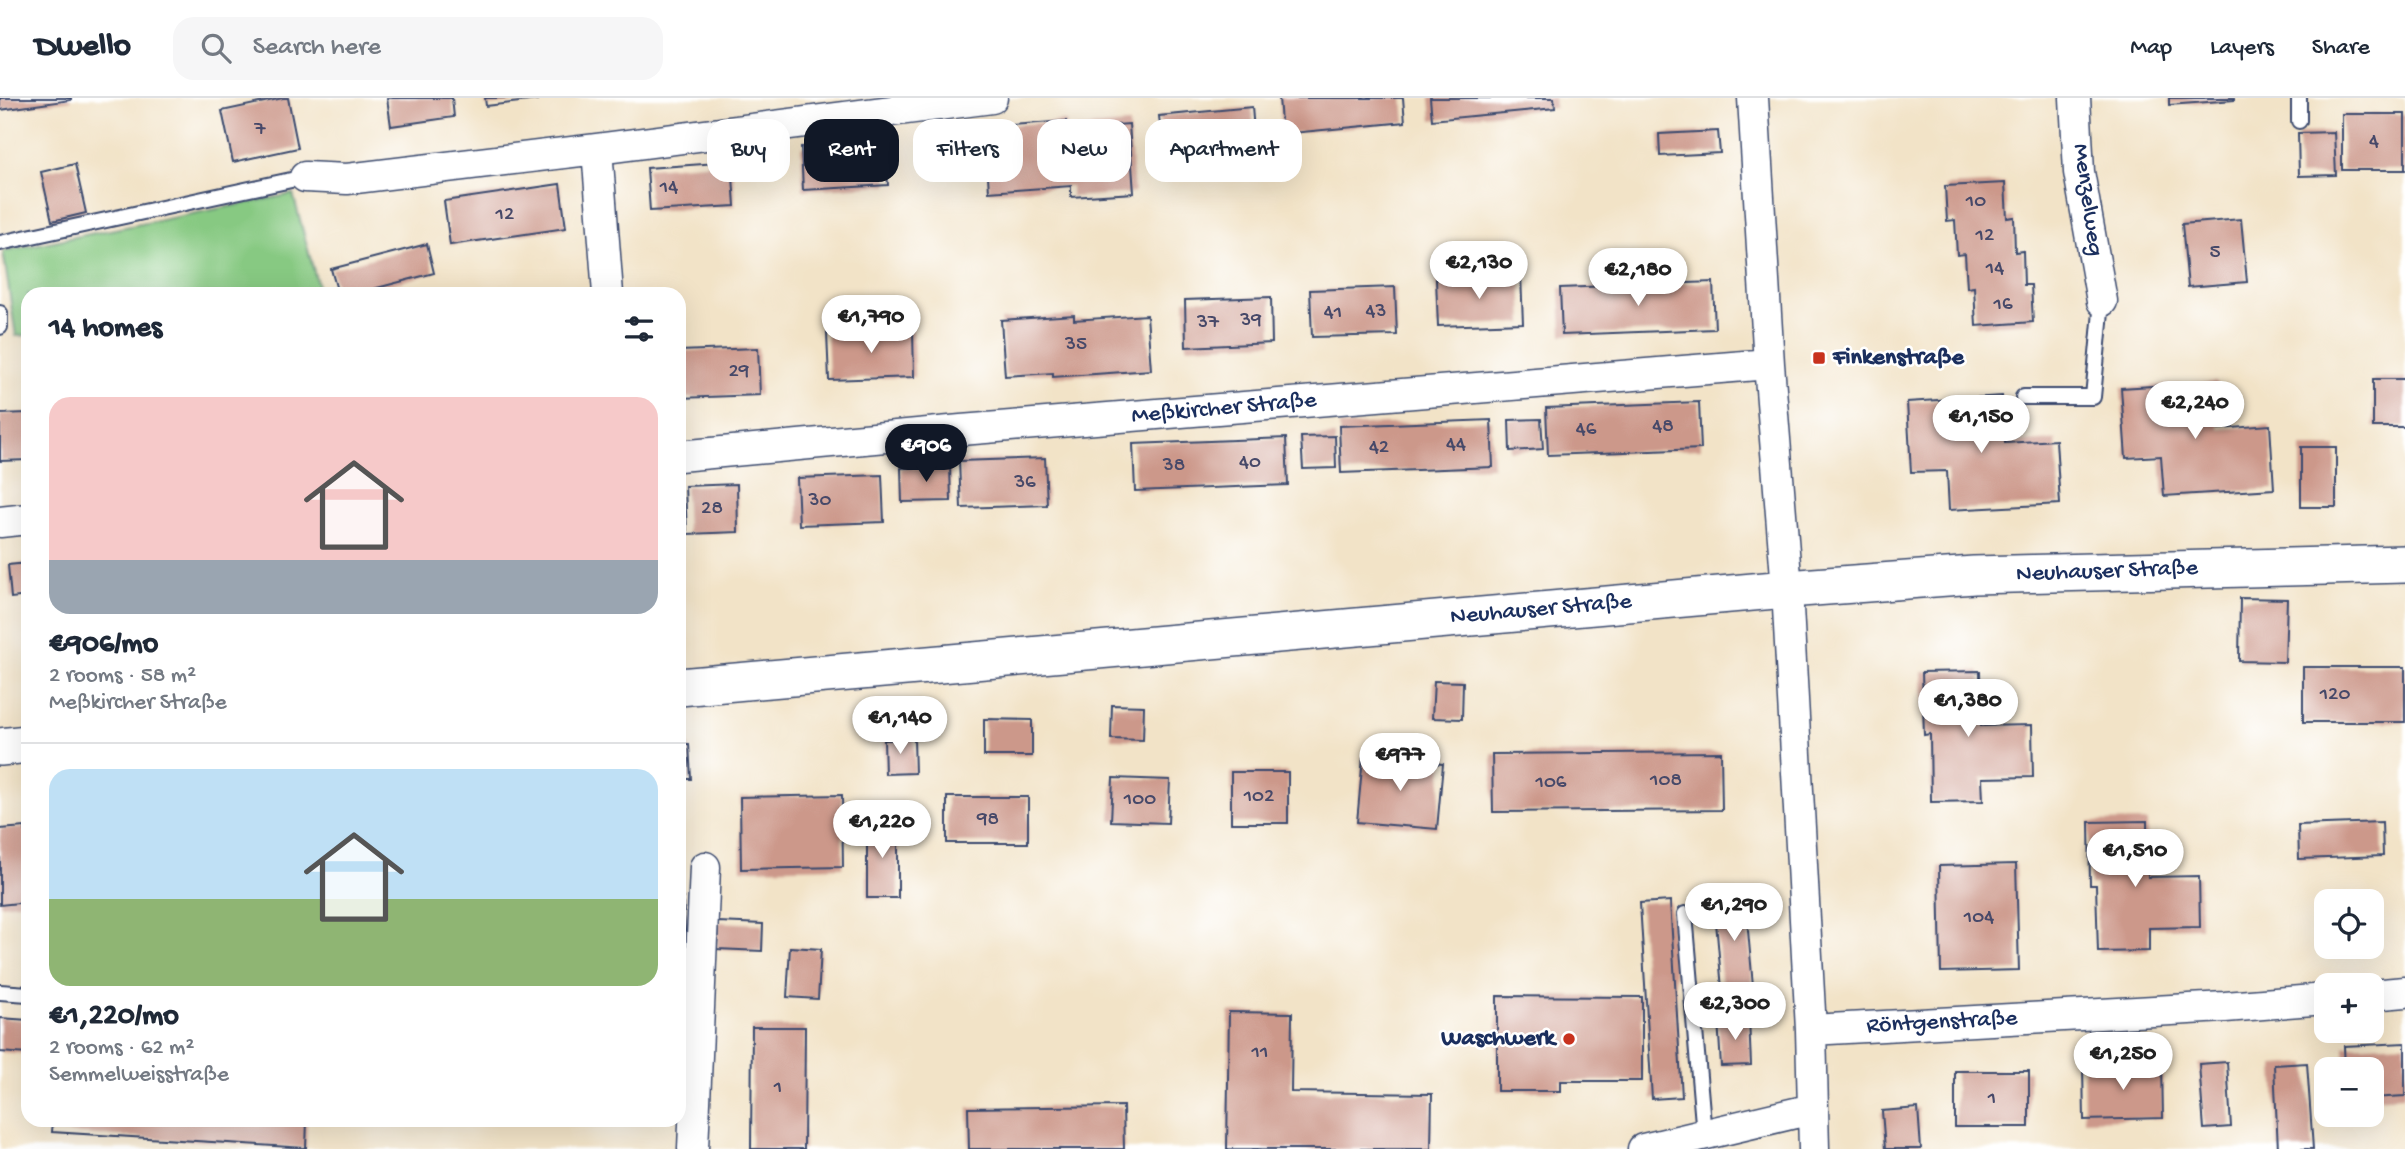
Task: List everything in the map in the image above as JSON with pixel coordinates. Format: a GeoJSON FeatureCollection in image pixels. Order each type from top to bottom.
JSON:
{"type":"FeatureCollection","features":[{"type":"Feature","properties":{"kind":"street"},"geometry":{"type":"LineString","coordinates":[[305,177],[347,179],[992,98]]}},
{"type":"Feature","properties":{"kind":"street"},"geometry":{"type":"LineString","coordinates":[[1753,98],[1769,364],[1787,589],[1811,1030],[1814,1149]]}},
{"type":"Feature","properties":{"kind":"street","name":"Menzelweg"},"geometry":{"type":"LineString","coordinates":[[2075,98],[2079,172],[2102,301]]}},
{"type":"Feature","properties":{"kind":"street"},"geometry":{"type":"LineString","coordinates":[[597,149],[607,287]]}},
{"type":"Feature","properties":{"kind":"street","name":"Meßkircher Straße"},"geometry":{"type":"LineString","coordinates":[[686,455],[961,430],[1769,364]]}},
{"type":"Feature","properties":{"kind":"street"},"geometry":{"type":"LineString","coordinates":[[0,522],[21,520]]}},
{"type":"Feature","properties":{"kind":"street","name":"Neuhauser Straße"},"geometry":{"type":"LineString","coordinates":[[686,686],[1787,589],[1974,575],[2405,564]]}},
{"type":"Feature","properties":{"kind":"street"},"geometry":{"type":"LineString","coordinates":[[0,747],[21,745]]}},
{"type":"Feature","properties":{"kind":"street"},"geometry":{"type":"LineString","coordinates":[[693,1149],[705,867]]}},
{"type":"Feature","properties":{"kind":"street"},"geometry":{"type":"LineString","coordinates":[[2384,994],[2405,992]]}},
{"type":"Feature","properties":{"kind":"street","name":"Röntgenstraße"},"geometry":{"type":"LineString","coordinates":[[1811,1030],[2314,1000]]}},
{"type":"Feature","properties":{"kind":"street"},"geometry":{"type":"LineString","coordinates":[[1643,1149],[1812,1109]]}},
{"type":"Feature","properties":{"kind":"lane"},"geometry":{"type":"LineString","coordinates":[[2299,98],[2299,121]]}},
{"type":"Feature","properties":{"kind":"lane"},"geometry":{"type":"LineString","coordinates":[[0,243],[305,177]]}},
{"type":"Feature","properties":{"kind":"lane"},"geometry":{"type":"LineString","coordinates":[[2023,397],[2094,397],[2102,301]]}},
{"type":"Feature","properties":{"kind":"lane"},"geometry":{"type":"LineString","coordinates":[[0,313],[0,327]]}},
{"type":"Feature","properties":{"kind":"lane"},"geometry":{"type":"LineString","coordinates":[[1685,914],[1704,1135]]}},
{"type":"Feature","properties":{"kind":"lane"},"geometry":{"type":"LineString","coordinates":[[0,992],[21,994]]}},
{"type":"Feature","properties":{"kind":"green space"},"geometry":{"type":"Polygon","coordinates":[[[293,194],[318,287],[21,287],[21,336],[16,336],[3,251],[293,194]]]}},
{"type":"Feature","properties":{"kind":"building"},"geometry":{"type":"Polygon","coordinates":[[[0,98],[71,98],[71,100],[0,110],[0,98]]]}},
{"type":"Feature","properties":{"kind":"building"},"geometry":{"type":"Polygon","coordinates":[[[288,98],[298,148],[233,162],[222,111],[288,98]]]}},
{"type":"Feature","properties":{"kind":"building"},"geometry":{"type":"Polygon","coordinates":[[[387,98],[452,98],[454,117],[391,126],[387,98]]]}},
{"type":"Feature","properties":{"kind":"building"},"geometry":{"type":"Polygon","coordinates":[[[485,98],[537,98],[537,100],[486,106],[485,98]]]}},
{"type":"Feature","properties":{"kind":"building"},"geometry":{"type":"Polygon","coordinates":[[[1279,98],[1403,98],[1405,122],[1302,132],[1302,119],[1281,119],[1279,98]]]}},
{"type":"Feature","properties":{"kind":"building"},"geometry":{"type":"Polygon","coordinates":[[[1430,98],[1554,98],[1555,108],[1432,120],[1430,98]]]}},
{"type":"Feature","properties":{"kind":"building"},"geometry":{"type":"Polygon","coordinates":[[[2169,98],[2234,98],[2234,100],[2169,105],[2169,98]]]}},
{"type":"Feature","properties":{"kind":"building"},"geometry":{"type":"Polygon","coordinates":[[[1252,107],[1253,119],[1159,119],[1159,116],[1252,107]]]}},
{"type":"Feature","properties":{"kind":"building"},"geometry":{"type":"Polygon","coordinates":[[[2342,114],[2405,114],[2405,170],[2342,170],[2342,114]]]}},
{"type":"Feature","properties":{"kind":"building"},"geometry":{"type":"Polygon","coordinates":[[[1037,123],[1037,182],[1131,182],[1131,152],[1134,193],[1071,197],[1071,186],[989,192],[988,182],[1023,182],[1023,124],[1037,123]]]}},
{"type":"Feature","properties":{"kind":"building"},"geometry":{"type":"Polygon","coordinates":[[[1718,131],[1720,153],[1660,156],[1659,134],[1718,131]]]}},
{"type":"Feature","properties":{"kind":"building"},"geometry":{"type":"Polygon","coordinates":[[[2334,132],[2336,175],[2299,176],[2298,133],[2334,132]]]}},
{"type":"Feature","properties":{"kind":"building"},"geometry":{"type":"Polygon","coordinates":[[[801,147],[804,147],[804,182],[888,182],[888,185],[803,190],[801,147]]]}},
{"type":"Feature","properties":{"kind":"building"},"geometry":{"type":"Polygon","coordinates":[[[75,164],[86,213],[52,221],[41,172],[75,164]]]}},
{"type":"Feature","properties":{"kind":"building"},"geometry":{"type":"Polygon","coordinates":[[[707,164],[707,182],[733,182],[735,206],[650,211],[647,168],[707,164]]]}},
{"type":"Feature","properties":{"kind":"building"},"geometry":{"type":"Polygon","coordinates":[[[2005,183],[2007,218],[2014,217],[2015,252],[2023,251],[2024,285],[2031,285],[2033,322],[1976,326],[1974,287],[1967,288],[1965,254],[1957,255],[1955,220],[1947,221],[1945,186],[2005,183]]]}},
{"type":"Feature","properties":{"kind":"building"},"geometry":{"type":"Polygon","coordinates":[[[560,184],[566,228],[450,245],[444,201],[560,184]]]}},
{"type":"Feature","properties":{"kind":"building"},"geometry":{"type":"Polygon","coordinates":[[[2241,219],[2247,282],[2188,287],[2182,224],[2241,219]]]}},
{"type":"Feature","properties":{"kind":"building"},"geometry":{"type":"Polygon","coordinates":[[[427,244],[434,273],[381,287],[336,287],[331,269],[427,244]]]}},
{"type":"Feature","properties":{"kind":"building"},"geometry":{"type":"Polygon","coordinates":[[[1521,276],[1523,323],[1438,326],[1436,279],[1521,276]]]}},
{"type":"Feature","properties":{"kind":"building"},"geometry":{"type":"Polygon","coordinates":[[[1713,282],[1715,329],[1562,335],[1560,288],[1713,282]]]}},
{"type":"Feature","properties":{"kind":"building"},"geometry":{"type":"Polygon","coordinates":[[[1395,287],[1397,335],[1312,337],[1310,290],[1395,287]]]}},
{"type":"Feature","properties":{"kind":"building"},"geometry":{"type":"Polygon","coordinates":[[[1271,297],[1272,343],[1186,347],[1185,300],[1271,297]]]}},
{"type":"Feature","properties":{"kind":"building"},"geometry":{"type":"Polygon","coordinates":[[[1074,315],[1074,320],[1147,315],[1151,370],[1053,377],[1053,373],[1005,376],[1001,320],[1074,315]]]}},
{"type":"Feature","properties":{"kind":"building"},"geometry":{"type":"Polygon","coordinates":[[[913,330],[914,377],[829,380],[827,333],[913,330]]]}},
{"type":"Feature","properties":{"kind":"building"},"geometry":{"type":"Polygon","coordinates":[[[758,348],[760,395],[686,398],[686,351],[758,348]]]}},
{"type":"Feature","properties":{"kind":"building"},"geometry":{"type":"Polygon","coordinates":[[[2373,379],[2405,379],[2405,427],[2373,427],[2373,379]]]}},
{"type":"Feature","properties":{"kind":"building"},"geometry":{"type":"Polygon","coordinates":[[[2217,382],[2219,429],[2270,425],[2274,489],[2164,496],[2161,456],[2126,458],[2121,388],[2217,382]]]}},
{"type":"Feature","properties":{"kind":"building"},"geometry":{"type":"Polygon","coordinates":[[[2002,396],[2005,443],[2056,440],[2060,504],[1949,510],[1947,471],[1911,472],[1907,402],[2002,396]]]}},
{"type":"Feature","properties":{"kind":"building"},"geometry":{"type":"Polygon","coordinates":[[[1699,402],[1701,449],[1548,455],[1546,408],[1699,402]]]}},
{"type":"Feature","properties":{"kind":"building"},"geometry":{"type":"Polygon","coordinates":[[[21,413],[21,460],[0,461],[0,414],[21,413]]]}},
{"type":"Feature","properties":{"kind":"building"},"geometry":{"type":"Polygon","coordinates":[[[1541,419],[1543,449],[1510,451],[1509,420],[1541,419]]]}},
{"type":"Feature","properties":{"kind":"building"},"geometry":{"type":"Polygon","coordinates":[[[1491,420],[1493,467],[1341,473],[1339,426],[1491,420]]]}},
{"type":"Feature","properties":{"kind":"building"},"geometry":{"type":"Polygon","coordinates":[[[1335,436],[1336,468],[1303,469],[1301,437],[1335,436]]]}},
{"type":"Feature","properties":{"kind":"building"},"geometry":{"type":"Polygon","coordinates":[[[1286,438],[1288,485],[1135,491],[1133,444],[1286,438]]]}},
{"type":"Feature","properties":{"kind":"building"},"geometry":{"type":"Polygon","coordinates":[[[2301,447],[2336,447],[2336,507],[2301,507],[2301,447]]]}},
{"type":"Feature","properties":{"kind":"building"},"geometry":{"type":"Polygon","coordinates":[[[1045,458],[1047,505],[961,508],[959,461],[1045,458]]]}},
{"type":"Feature","properties":{"kind":"building"},"geometry":{"type":"Polygon","coordinates":[[[950,466],[951,501],[902,502],[901,468],[950,466]]]}},
{"type":"Feature","properties":{"kind":"building"},"geometry":{"type":"Polygon","coordinates":[[[882,475],[884,522],[799,525],[797,478],[882,475]]]}},
{"type":"Feature","properties":{"kind":"building"},"geometry":{"type":"Polygon","coordinates":[[[737,484],[738,532],[687,534],[686,486],[737,484]]]}},
{"type":"Feature","properties":{"kind":"building"},"geometry":{"type":"Polygon","coordinates":[[[21,564],[21,597],[11,598],[8,565],[21,564]]]}},
{"type":"Feature","properties":{"kind":"building"},"geometry":{"type":"Polygon","coordinates":[[[2240,598],[2287,599],[2285,662],[2239,661],[2240,598]]]}},
{"type":"Feature","properties":{"kind":"building"},"geometry":{"type":"Polygon","coordinates":[[[2303,667],[2405,667],[2405,722],[2303,722],[2303,667]]]}},
{"type":"Feature","properties":{"kind":"building"},"geometry":{"type":"Polygon","coordinates":[[[1980,671],[1981,726],[2032,725],[2033,777],[1982,778],[1983,801],[1931,802],[1930,734],[1924,735],[1922,672],[1980,671]]]}},
{"type":"Feature","properties":{"kind":"building"},"geometry":{"type":"Polygon","coordinates":[[[1434,681],[1463,682],[1462,719],[1432,718],[1434,681]]]}},
{"type":"Feature","properties":{"kind":"building"},"geometry":{"type":"Polygon","coordinates":[[[1112,705],[1144,706],[1143,740],[1111,739],[1112,705]]]}},
{"type":"Feature","properties":{"kind":"building"},"geometry":{"type":"Polygon","coordinates":[[[984,719],[1032,720],[1032,756],[984,756],[984,719]]]}},
{"type":"Feature","properties":{"kind":"building"},"geometry":{"type":"Polygon","coordinates":[[[914,739],[915,773],[885,774],[884,740],[914,739]]]}},
{"type":"Feature","properties":{"kind":"building"},"geometry":{"type":"Polygon","coordinates":[[[686,744],[689,744],[691,779],[686,779],[686,744]]]}},
{"type":"Feature","properties":{"kind":"building"},"geometry":{"type":"Polygon","coordinates":[[[1721,752],[1722,810],[1493,812],[1492,754],[1721,752]]]}},
{"type":"Feature","properties":{"kind":"building"},"geometry":{"type":"Polygon","coordinates":[[[1363,757],[1443,764],[1437,829],[1357,822],[1363,757]]]}},
{"type":"Feature","properties":{"kind":"building"},"geometry":{"type":"Polygon","coordinates":[[[1231,772],[1288,772],[1288,823],[1231,823],[1231,772]]]}},
{"type":"Feature","properties":{"kind":"building"},"geometry":{"type":"Polygon","coordinates":[[[1113,778],[1170,780],[1168,823],[1111,821],[1113,778]]]}},
{"type":"Feature","properties":{"kind":"building"},"geometry":{"type":"Polygon","coordinates":[[[842,795],[843,867],[741,869],[740,797],[842,795]]]}},
{"type":"Feature","properties":{"kind":"building"},"geometry":{"type":"Polygon","coordinates":[[[947,797],[1028,797],[1028,843],[947,843],[947,797]]]}},
{"type":"Feature","properties":{"kind":"building"},"geometry":{"type":"Polygon","coordinates":[[[2147,821],[2148,877],[2199,876],[2200,927],[2149,928],[2149,951],[2098,952],[2096,885],[2090,885],[2089,822],[2147,821]]]}},
{"type":"Feature","properties":{"kind":"building"},"geometry":{"type":"Polygon","coordinates":[[[867,822],[898,822],[898,898],[867,898],[867,822]]]}},
{"type":"Feature","properties":{"kind":"building"},"geometry":{"type":"Polygon","coordinates":[[[2382,822],[2383,856],[2299,859],[2298,825],[2382,822]]]}},
{"type":"Feature","properties":{"kind":"building"},"geometry":{"type":"Polygon","coordinates":[[[21,827],[21,903],[0,905],[0,829],[21,827]]]}},
{"type":"Feature","properties":{"kind":"building"},"geometry":{"type":"Polygon","coordinates":[[[2016,864],[2019,970],[1941,972],[1939,866],[2016,864]]]}},
{"type":"Feature","properties":{"kind":"building"},"geometry":{"type":"Polygon","coordinates":[[[1745,897],[1753,986],[1722,989],[1714,900],[1745,897]]]}},
{"type":"Feature","properties":{"kind":"building"},"geometry":{"type":"Polygon","coordinates":[[[1670,901],[1682,1097],[1652,1099],[1640,903],[1670,901]]]}},
{"type":"Feature","properties":{"kind":"building"},"geometry":{"type":"Polygon","coordinates":[[[718,922],[763,924],[762,951],[717,949],[718,922]]]}},
{"type":"Feature","properties":{"kind":"building"},"geometry":{"type":"Polygon","coordinates":[[[790,947],[821,949],[818,999],[787,997],[790,947]]]}},
{"type":"Feature","properties":{"kind":"building","name":"Waschwerk"},"geometry":{"type":"Polygon","coordinates":[[[1497,996],[1642,997],[1642,1081],[1561,1081],[1561,1091],[1497,1091],[1497,996]]]}},
{"type":"Feature","properties":{"kind":"building"},"geometry":{"type":"Polygon","coordinates":[[[1229,1012],[1292,1013],[1291,1092],[1432,1094],[1431,1149],[1227,1149],[1229,1012]]]}},
{"type":"Feature","properties":{"kind":"building"},"geometry":{"type":"Polygon","coordinates":[[[0,1018],[21,1020],[21,1054],[0,1052],[0,1018]]]}},
{"type":"Feature","properties":{"kind":"building"},"geometry":{"type":"Polygon","coordinates":[[[1749,1018],[1751,1065],[1721,1066],[1718,1020],[1749,1018]]]}},
{"type":"Feature","properties":{"kind":"building"},"geometry":{"type":"Polygon","coordinates":[[[752,1027],[805,1027],[804,1149],[751,1149],[752,1027]]]}},
{"type":"Feature","properties":{"kind":"building"},"geometry":{"type":"Polygon","coordinates":[[[2405,1043],[2405,1096],[2384,1097],[2384,1057],[2344,1057],[2344,1046],[2405,1043]]]}},
{"type":"Feature","properties":{"kind":"building"},"geometry":{"type":"Polygon","coordinates":[[[2227,1062],[2231,1127],[2204,1129],[2199,1064],[2227,1062]]]}},
{"type":"Feature","properties":{"kind":"building"},"geometry":{"type":"Polygon","coordinates":[[[2307,1063],[2313,1149],[2278,1149],[2274,1065],[2307,1063]]]}},
{"type":"Feature","properties":{"kind":"building"},"geometry":{"type":"Polygon","coordinates":[[[2162,1064],[2163,1118],[2084,1120],[2083,1066],[2162,1064]]]}},
{"type":"Feature","properties":{"kind":"building"},"geometry":{"type":"Polygon","coordinates":[[[1955,1071],[2029,1071],[2029,1127],[1955,1127],[1955,1071]]]}},
{"type":"Feature","properties":{"kind":"building"},"geometry":{"type":"Polygon","coordinates":[[[1123,1106],[1124,1149],[969,1149],[968,1108],[1123,1106]]]}},
{"type":"Feature","properties":{"kind":"building"},"geometry":{"type":"Polygon","coordinates":[[[1918,1108],[1921,1149],[1885,1149],[1882,1111],[1918,1108]]]}},
{"type":"Feature","properties":{"kind":"building"},"geometry":{"type":"Polygon","coordinates":[[[52,1127],[307,1127],[306,1148],[52,1132],[52,1127]]]}},
{"type":"Feature","properties":{"kind":"place","name":"Finkenstraße"},"geometry":{"type":"Point","coordinates":[1819,358]}},
{"type":"Feature","properties":{"kind":"place","name":"Waschwerk"},"geometry":{"type":"Point","coordinates":[1569,1039]}}]}
